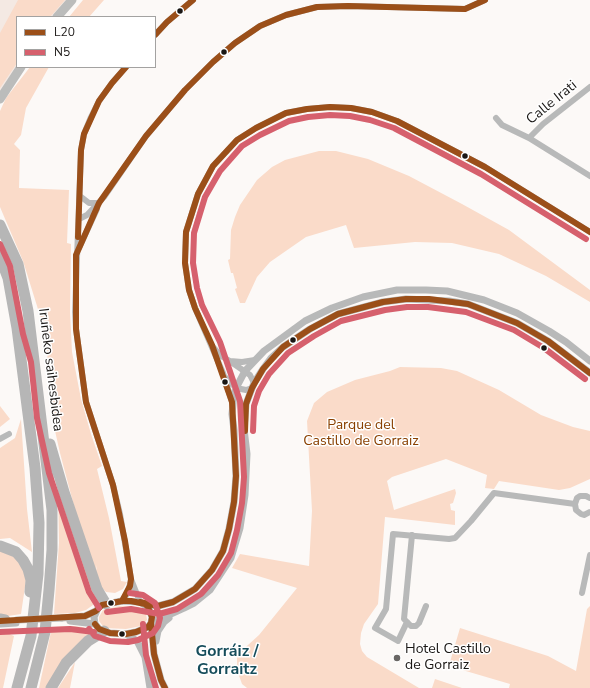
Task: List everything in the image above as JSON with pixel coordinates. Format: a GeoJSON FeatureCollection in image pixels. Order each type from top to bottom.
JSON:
{"type":"FeatureCollection","features":[{"type":"Feature","properties":{"kind":"highway","name":"Iruñeko saihesbidea"},"geometry":{"type":"LineString","coordinates":[[0,225],[18,264],[31,333],[52,517],[52,550],[45,632],[31,688]]}},
{"type":"Feature","properties":{"kind":"highway","name":"Iruñeko saihesbidea"},"geometry":{"type":"LineString","coordinates":[[0,257],[8,278],[17,328],[35,468],[39,523],[38,574],[30,636],[17,688]]}},
{"type":"Feature","properties":{"kind":"highway"},"geometry":{"type":"LineString","coordinates":[[31,333],[39,360],[46,417],[57,471],[97,588],[106,604]]}},
{"type":"Feature","properties":{"kind":"highway"},"geometry":{"type":"LineString","coordinates":[[0,546],[16,552],[28,569],[31,580],[27,619],[22,647],[11,688]]}},
{"type":"Feature","properties":{"kind":"highway"},"geometry":{"type":"LineString","coordinates":[[51,688],[66,663],[88,641],[104,631]]}},
{"type":"Feature","properties":{"kind":"main road"},"geometry":{"type":"LineString","coordinates":[[58,16],[72,0]]}},
{"type":"Feature","properties":{"kind":"main road"},"geometry":{"type":"LineString","coordinates":[[0,99],[20,68]]}},
{"type":"Feature","properties":{"kind":"street"},"geometry":{"type":"LineString","coordinates":[[156,34],[167,22],[193,0]]}},
{"type":"Feature","properties":{"kind":"street"},"geometry":{"type":"LineString","coordinates":[[79,219],[88,215],[99,203],[146,136],[185,90],[224,53],[260,26],[286,15],[317,7],[348,6],[465,9],[485,0]]}},
{"type":"Feature","properties":{"kind":"street"},"geometry":{"type":"LineString","coordinates":[[125,68],[99,101],[90,117],[84,134],[81,150],[79,219],[76,255],[76,329],[86,402],[113,485],[131,579],[142,603],[148,607],[152,617],[151,624],[154,654],[161,680],[165,688]]}},
{"type":"Feature","properties":{"kind":"street","name":"Calle Irati"},"geometry":{"type":"LineString","coordinates":[[529,138],[543,124],[590,87]]}},
{"type":"Feature","properties":{"kind":"street"},"geometry":{"type":"LineString","coordinates":[[232,402],[223,373],[214,355],[212,346],[195,308],[189,290],[185,263],[186,232],[198,194],[213,166],[237,140],[256,128],[286,113],[307,108],[351,108],[372,112],[397,121],[485,167],[590,232]]}},
{"type":"Feature","properties":{"kind":"street"},"geometry":{"type":"LineString","coordinates":[[496,118],[502,125],[529,138],[590,176]]}},
{"type":"Feature","properties":{"kind":"street"},"geometry":{"type":"LineString","coordinates":[[80,196],[89,203],[99,203]]}},
{"type":"Feature","properties":{"kind":"street"},"geometry":{"type":"LineString","coordinates":[[76,255],[99,203]]}},
{"type":"Feature","properties":{"kind":"street"},"geometry":{"type":"LineString","coordinates":[[590,361],[566,342],[517,313],[484,300],[447,291],[397,290],[363,297],[332,308],[305,321],[264,351],[245,371],[236,388],[232,402],[236,476],[234,502],[223,551],[212,570],[195,589],[173,602],[158,606],[122,601],[102,604],[96,611],[94,617],[95,624],[99,629],[110,633],[126,634],[144,630],[151,624],[194,603],[210,590],[231,558],[240,528],[245,495],[247,454],[245,423],[246,404],[253,386],[262,369],[283,347],[310,329],[338,314],[383,302],[406,299],[443,300],[468,304],[511,320],[548,341],[590,373]]}},
{"type":"Feature","properties":{"kind":"street"},"geometry":{"type":"LineString","coordinates":[[212,346],[221,356],[245,371],[253,378],[253,386]]}},
{"type":"Feature","properties":{"kind":"street"},"geometry":{"type":"LineString","coordinates":[[230,361],[242,362],[255,360]]}},
{"type":"Feature","properties":{"kind":"street"},"geometry":{"type":"LineString","coordinates":[[223,373],[236,388],[246,390],[253,386]]}},
{"type":"Feature","properties":{"kind":"street"},"geometry":{"type":"LineString","coordinates":[[0,440],[10,434]]}},
{"type":"Feature","properties":{"kind":"street"},"geometry":{"type":"LineString","coordinates":[[407,622],[398,641],[375,628],[386,609],[393,534],[449,539],[455,538],[494,493],[575,504]]}},
{"type":"Feature","properties":{"kind":"street"},"geometry":{"type":"LineString","coordinates":[[589,515],[578,512],[575,504],[577,498],[580,496],[590,497]]}},
{"type":"Feature","properties":{"kind":"street"},"geometry":{"type":"LineString","coordinates":[[412,535],[404,619],[411,626],[416,626],[419,623],[426,606]]}},
{"type":"Feature","properties":{"kind":"street"},"geometry":{"type":"LineString","coordinates":[[582,593],[590,555]]}},
{"type":"Feature","properties":{"kind":"street"},"geometry":{"type":"LineString","coordinates":[[122,601],[130,586],[131,579]]}},
{"type":"Feature","properties":{"kind":"street"},"geometry":{"type":"LineString","coordinates":[[1,621],[16,622],[61,620],[85,616],[96,611]]}},
{"type":"Feature","properties":{"kind":"street"},"geometry":{"type":"LineString","coordinates":[[154,654],[158,630],[164,622],[176,613]]}},
{"type":"Feature","properties":{"kind":"street"},"geometry":{"type":"LineString","coordinates":[[61,620],[95,624]]}},
{"type":"Feature","properties":{"kind":"street"},"geometry":{"type":"LineString","coordinates":[[126,634],[137,641],[145,657],[150,688]]}},
{"type":"Feature","properties":{"kind":"shaded area"},"geometry":{"type":"Polygon","coordinates":[[[0,0],[68,0],[55,16],[16,16],[16,68],[0,94],[0,0]]]}},
{"type":"Feature","properties":{"kind":"green space"},"geometry":{"type":"Polygon","coordinates":[[[18,0],[65,0],[51,16],[16,16],[16,64],[0,88],[0,33],[18,0]]]}},
{"type":"Feature","properties":{"kind":"green space"},"geometry":{"type":"Polygon","coordinates":[[[83,0],[104,0],[90,16],[70,16],[83,0]]]}},
{"type":"Feature","properties":{"kind":"green space"},"geometry":{"type":"Polygon","coordinates":[[[29,68],[48,68],[26,108],[21,135],[14,144],[20,150],[19,188],[69,190],[67,243],[71,244],[70,312],[72,352],[81,399],[102,466],[97,469],[109,518],[121,581],[127,582],[123,589],[115,593],[106,592],[102,588],[95,576],[97,565],[93,578],[51,413],[50,373],[42,322],[23,261],[0,207],[0,111],[6,98],[29,68]]]}},
{"type":"Feature","properties":{"kind":"green space"},"geometry":{"type":"Polygon","coordinates":[[[319,151],[336,151],[368,159],[409,176],[509,230],[590,290],[590,302],[546,276],[499,254],[452,243],[415,242],[354,248],[346,225],[306,237],[270,262],[257,277],[245,303],[240,303],[235,289],[237,288],[233,273],[231,273],[228,260],[230,259],[231,230],[240,205],[257,180],[272,167],[285,160],[319,151]]]}},
{"type":"Feature","properties":{"kind":"green space","name":"Parque del Castillo de Gorraiz"},"geometry":{"type":"Polygon","coordinates":[[[400,367],[441,368],[457,371],[499,390],[541,415],[573,427],[590,431],[590,479],[570,488],[559,490],[499,481],[494,489],[485,488],[487,475],[446,459],[392,477],[387,481],[394,510],[455,489],[456,493],[453,503],[450,504],[451,510],[455,511],[455,525],[385,517],[378,604],[364,624],[361,633],[360,644],[362,651],[367,657],[419,688],[247,688],[242,684],[237,670],[237,655],[259,635],[297,588],[232,568],[240,554],[309,566],[312,511],[307,421],[314,403],[327,392],[355,380],[400,367]]]}},
{"type":"Feature","properties":{"kind":"green space"},"geometry":{"type":"Polygon","coordinates":[[[0,406],[10,419],[0,427],[0,406]]]}},
{"type":"Feature","properties":{"kind":"green space"},"geometry":{"type":"Polygon","coordinates":[[[21,419],[27,509],[32,552],[10,538],[0,539],[0,448],[15,438],[21,419]]]}},
{"type":"Feature","properties":{"kind":"green space"},"geometry":{"type":"Polygon","coordinates":[[[58,487],[95,593],[96,601],[93,605],[86,610],[75,613],[54,614],[59,543],[58,487]]]}},
{"type":"Feature","properties":{"kind":"green space"},"geometry":{"type":"Polygon","coordinates":[[[0,551],[15,556],[23,568],[26,580],[21,614],[8,616],[0,615],[0,551]]]}},
{"type":"Feature","properties":{"kind":"green space"},"geometry":{"type":"Polygon","coordinates":[[[119,606],[139,607],[146,613],[147,620],[141,626],[126,629],[105,628],[99,621],[99,617],[103,610],[119,606]]]}},
{"type":"Feature","properties":{"kind":"green space"},"geometry":{"type":"Polygon","coordinates":[[[590,606],[590,688],[509,688],[510,684],[459,669],[460,665],[450,662],[460,628],[548,656],[576,671],[587,609],[590,606]]]}},
{"type":"Feature","properties":{"kind":"green space"},"geometry":{"type":"Polygon","coordinates":[[[52,627],[82,627],[92,632],[47,688],[39,688],[52,627]]]}},
{"type":"Feature","properties":{"kind":"green space"},"geometry":{"type":"Polygon","coordinates":[[[0,630],[14,636],[3,688],[0,688],[0,630]]]}},
{"type":"Feature","properties":{"kind":"green space"},"geometry":{"type":"Polygon","coordinates":[[[75,662],[70,688],[58,688],[75,662]]]}},
{"type":"Feature","properties":{"kind":"green space"},"geometry":{"type":"Polygon","coordinates":[[[435,679],[462,688],[432,688],[435,679]]]}},
{"type":"Feature","properties":{"kind":"transit line","name":"L20"},"geometry":{"type":"LineString","coordinates":[[156,34],[167,22],[193,0]]}},
{"type":"Feature","properties":{"kind":"transit line","name":"L20"},"geometry":{"type":"LineString","coordinates":[[122,601],[130,586],[131,579],[125,541],[113,485],[86,402],[76,329],[76,255],[99,203],[146,136],[185,90],[213,62],[235,43],[260,26],[286,15],[317,7],[348,6],[465,9],[485,0]]}},
{"type":"Feature","properties":{"kind":"transit line","name":"L20"},"geometry":{"type":"LineString","coordinates":[[78,237],[81,150],[84,134],[99,101],[125,68]]}},
{"type":"Feature","properties":{"kind":"transit line","name":"L20"},"geometry":{"type":"LineString","coordinates":[[140,602],[158,606],[173,602],[195,589],[212,570],[223,551],[229,529],[234,502],[236,476],[232,402],[212,345],[195,308],[189,290],[185,263],[186,232],[198,194],[213,166],[237,140],[256,128],[286,113],[330,107],[351,108],[372,112],[397,121],[485,167],[590,232]]}},
{"type":"Feature","properties":{"kind":"transit line","name":"N5"},"geometry":{"type":"LineString","coordinates":[[107,612],[131,609],[159,614],[177,609],[201,594],[218,575],[231,553],[242,503],[244,477],[240,401],[220,342],[202,305],[197,288],[193,263],[194,233],[205,197],[220,171],[242,146],[260,135],[289,121],[308,117],[330,115],[350,116],[370,120],[394,128],[481,174],[586,239]]}},
{"type":"Feature","properties":{"kind":"transit line","name":"N5"},"geometry":{"type":"LineString","coordinates":[[0,244],[10,266],[23,334],[31,362],[37,418],[49,473],[89,592],[99,608]]}},
{"type":"Feature","properties":{"kind":"transit line","name":"L20"},"geometry":{"type":"LineString","coordinates":[[245,431],[246,404],[252,388],[263,369],[283,347],[310,329],[338,314],[383,302],[406,299],[429,299],[468,304],[517,323],[548,341],[590,373]]}},
{"type":"Feature","properties":{"kind":"transit line","name":"N5"},"geometry":{"type":"LineString","coordinates":[[253,431],[254,406],[259,391],[269,374],[288,353],[341,321],[385,310],[407,307],[428,307],[466,312],[514,330],[544,348],[585,379]]}},
{"type":"Feature","properties":{"kind":"transit line","name":"N5"},"geometry":{"type":"LineString","coordinates":[[89,629],[95,636],[110,641],[128,642],[138,640],[153,633],[158,626],[160,618],[155,603],[143,595],[130,593]]}},
{"type":"Feature","properties":{"kind":"transit line","name":"L20"},"geometry":{"type":"LineString","coordinates":[[0,621],[85,616],[96,611],[102,605],[122,601],[145,604],[148,607],[152,617],[151,623],[148,627],[126,634],[110,633],[99,629],[95,624]]}},
{"type":"Feature","properties":{"kind":"transit line","name":"L20"},"geometry":{"type":"LineString","coordinates":[[151,623],[154,654],[161,680],[165,688]]}},
{"type":"Feature","properties":{"kind":"transit line","name":"N5"},"geometry":{"type":"LineString","coordinates":[[143,624],[146,655],[156,688]]}},
{"type":"Feature","properties":{"kind":"transit line","name":"N5"},"geometry":{"type":"LineString","coordinates":[[0,632],[70,629],[94,632]]}},
{"type":"Feature","properties":{"kind":"place","name":"Hotel Castillo de Gorraiz"},"geometry":{"type":"Point","coordinates":[397,658]}},
{"type":"Feature","properties":{"kind":"district","name":"Gorráiz / Gorraitz"},"geometry":{"type":"Point","coordinates":[227,661]}}]}
